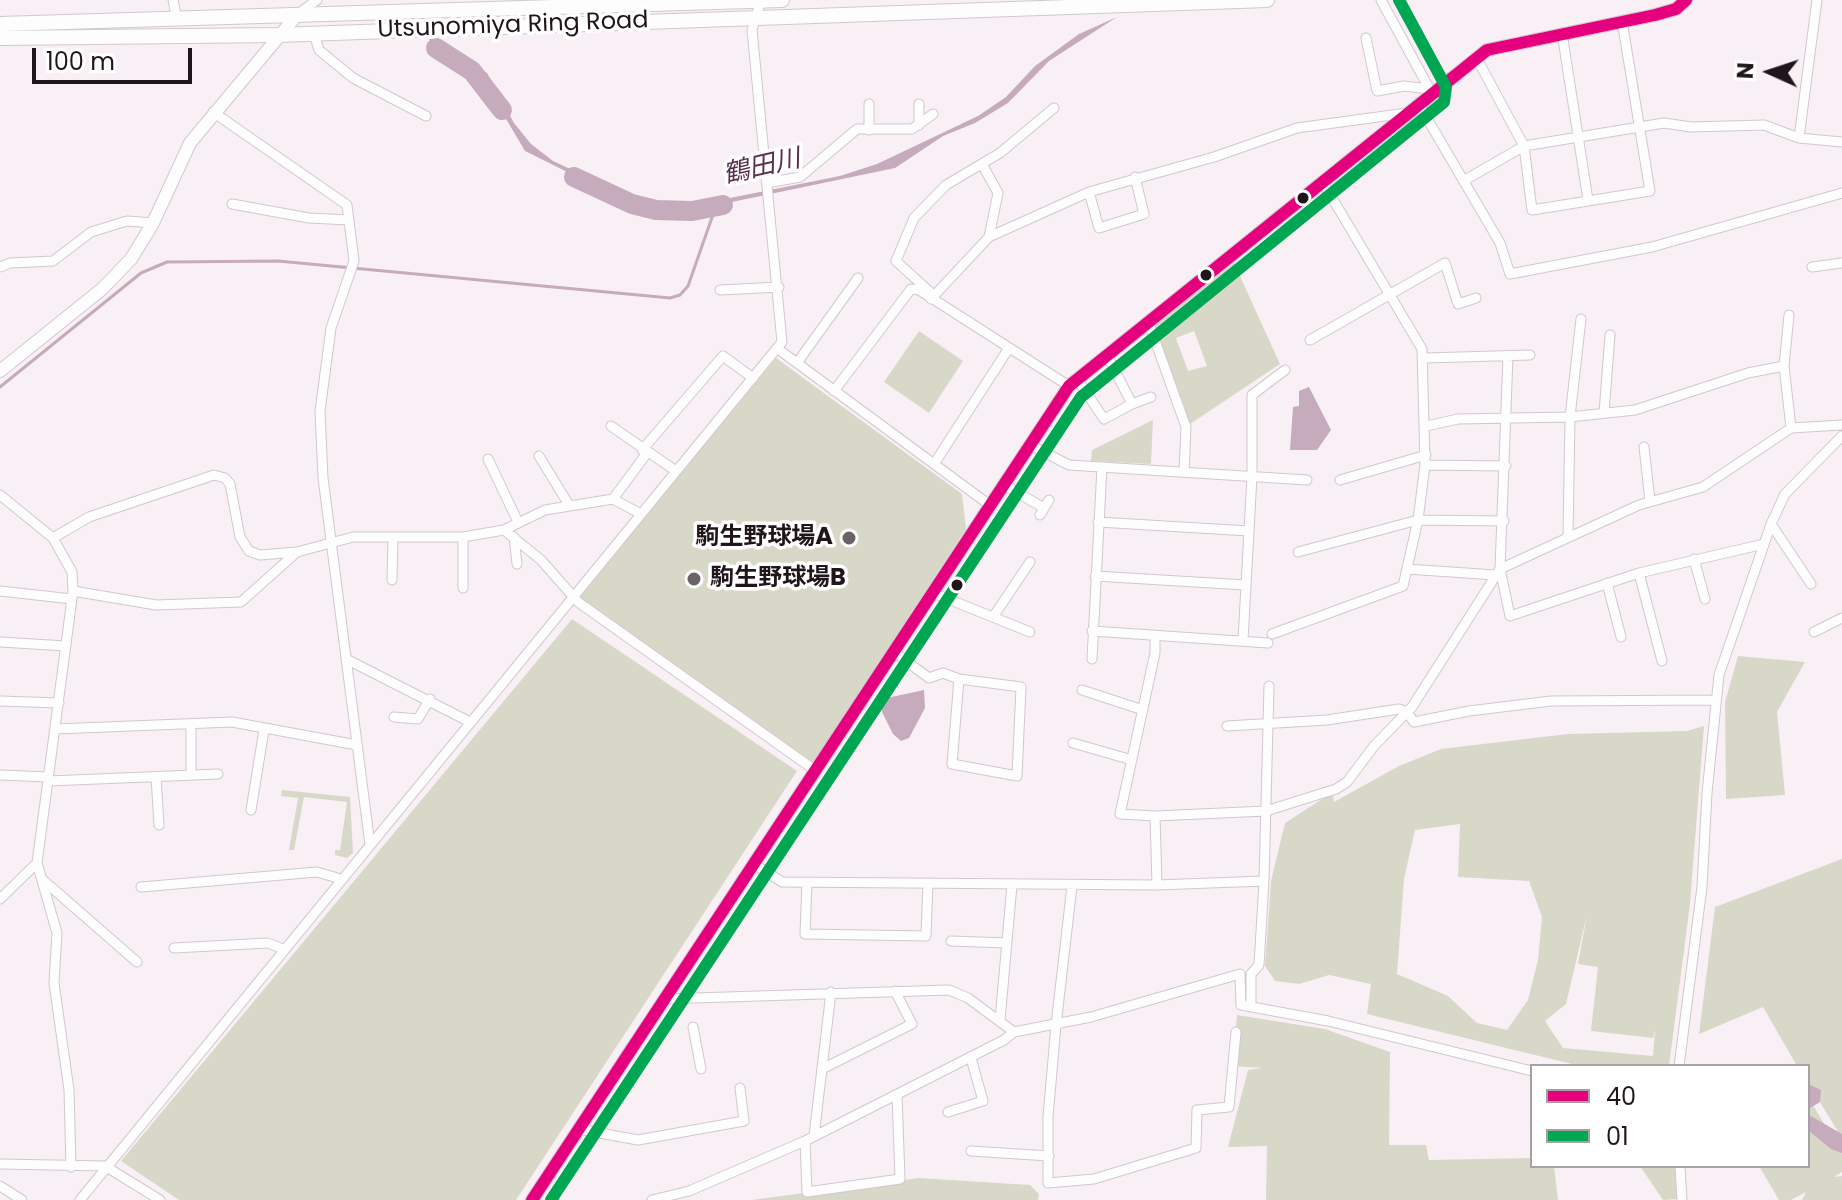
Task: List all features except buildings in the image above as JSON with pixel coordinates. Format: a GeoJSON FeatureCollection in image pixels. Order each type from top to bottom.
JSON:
{"type":"FeatureCollection","features":[{"type":"Feature","properties":{"kind":"main road","name":"Utsunomiya Ring Road"},"geometry":{"type":"LineString","coordinates":[[0,24],[178,21],[782,0]]}},
{"type":"Feature","properties":{"kind":"main road","name":"Utsunomiya Ring Road"},"geometry":{"type":"LineString","coordinates":[[0,38],[314,34],[1267,0]]}},
{"type":"Feature","properties":{"kind":"street"},"geometry":{"type":"LineString","coordinates":[[173,0],[178,21]]}},
{"type":"Feature","properties":{"kind":"street"},"geometry":{"type":"LineString","coordinates":[[0,371],[102,289],[131,259],[153,223],[190,143],[277,35],[317,0]]}},
{"type":"Feature","properties":{"kind":"street"},"geometry":{"type":"LineString","coordinates":[[80,1200],[778,349],[784,336],[752,30],[761,0]]}},
{"type":"Feature","properties":{"kind":"street"},"geometry":{"type":"LineString","coordinates":[[1381,0],[1430,91]]}},
{"type":"Feature","properties":{"kind":"street"},"geometry":{"type":"LineString","coordinates":[[532,1200],[1073,382],[1407,113],[1430,91],[1476,57],[1505,44],[1666,12],[1686,0]]}},
{"type":"Feature","properties":{"kind":"street"},"geometry":{"type":"LineString","coordinates":[[1799,138],[1817,0]]}},
{"type":"Feature","properties":{"kind":"street"},"geometry":{"type":"LineString","coordinates":[[1476,57],[1524,146],[1532,210],[1650,191],[1622,21]]}},
{"type":"Feature","properties":{"kind":"street"},"geometry":{"type":"LineString","coordinates":[[1562,33],[1588,200]]}},
{"type":"Feature","properties":{"kind":"street"},"geometry":{"type":"LineString","coordinates":[[314,34],[319,50],[353,78],[426,116]]}},
{"type":"Feature","properties":{"kind":"street"},"geometry":{"type":"LineString","coordinates":[[1366,38],[1377,91],[1404,86],[1430,91]]}},
{"type":"Feature","properties":{"kind":"street"},"geometry":{"type":"LineString","coordinates":[[1418,103],[1500,243],[1510,274],[1652,247],[1842,193]]}},
{"type":"Feature","properties":{"kind":"street"},"geometry":{"type":"LineString","coordinates":[[869,104],[869,130]]}},
{"type":"Feature","properties":{"kind":"street"},"geometry":{"type":"LineString","coordinates":[[919,104],[919,125]]}},
{"type":"Feature","properties":{"kind":"street"},"geometry":{"type":"LineString","coordinates":[[1054,108],[982,164],[946,185],[914,218],[896,261],[932,297],[1009,348],[1073,382],[1104,419],[1151,397]]}},
{"type":"Feature","properties":{"kind":"street"},"geometry":{"type":"LineString","coordinates":[[213,112],[245,138],[347,205],[353,266],[331,328],[320,411],[331,542],[370,845]]}},
{"type":"Feature","properties":{"kind":"street"},"geometry":{"type":"LineString","coordinates":[[932,297],[989,237],[1089,192],[1214,157],[1297,128],[1407,113]]}},
{"type":"Feature","properties":{"kind":"street"},"geometry":{"type":"LineString","coordinates":[[768,185],[800,177],[857,129],[912,129],[933,114]]}},
{"type":"Feature","properties":{"kind":"street"},"geometry":{"type":"LineString","coordinates":[[1465,180],[1524,146],[1664,123],[1691,127],[1764,125],[1799,138],[1842,142]]}},
{"type":"Feature","properties":{"kind":"street"},"geometry":{"type":"LineString","coordinates":[[982,164],[998,193],[989,237]]}},
{"type":"Feature","properties":{"kind":"street"},"geometry":{"type":"LineString","coordinates":[[1089,192],[1099,228],[1144,214],[1135,177]]}},
{"type":"Feature","properties":{"kind":"street"},"geometry":{"type":"LineString","coordinates":[[1092,631],[1270,639],[1403,586],[1418,520],[1425,460],[1425,358],[1322,181]]}},
{"type":"Feature","properties":{"kind":"street"},"geometry":{"type":"LineString","coordinates":[[232,204],[309,218],[349,220]]}},
{"type":"Feature","properties":{"kind":"street"},"geometry":{"type":"LineString","coordinates":[[0,267],[10,263],[53,261],[91,232],[127,221],[153,223]]}},
{"type":"Feature","properties":{"kind":"street"},"geometry":{"type":"LineString","coordinates":[[1310,340],[1445,263],[1458,304],[1476,298]]}},
{"type":"Feature","properties":{"kind":"street"},"geometry":{"type":"LineString","coordinates":[[1812,267],[1842,263]]}},
{"type":"Feature","properties":{"kind":"street"},"geometry":{"type":"LineString","coordinates":[[797,363],[858,278]]}},
{"type":"Feature","properties":{"kind":"street"},"geometry":{"type":"LineString","coordinates":[[720,290],[779,287]]}},
{"type":"Feature","properties":{"kind":"street"},"geometry":{"type":"LineString","coordinates":[[834,391],[911,289],[932,297]]}},
{"type":"Feature","properties":{"kind":"street"},"geometry":{"type":"LineString","coordinates":[[1789,315],[1784,366],[1791,428]]}},
{"type":"Feature","properties":{"kind":"street"},"geometry":{"type":"LineString","coordinates":[[1568,535],[1570,417],[1581,319]]}},
{"type":"Feature","properties":{"kind":"street"},"geometry":{"type":"LineString","coordinates":[[1148,321],[1186,427],[1184,472]]}},
{"type":"Feature","properties":{"kind":"street"},"geometry":{"type":"LineString","coordinates":[[1604,413],[1610,335]]}},
{"type":"Feature","properties":{"kind":"street"},"geometry":{"type":"LineString","coordinates":[[934,464],[1009,348]]}},
{"type":"Feature","properties":{"kind":"street"},"geometry":{"type":"LineString","coordinates":[[778,349],[991,506]]}},
{"type":"Feature","properties":{"kind":"street"},"geometry":{"type":"LineString","coordinates":[[1107,355],[1132,404]]}},
{"type":"Feature","properties":{"kind":"street"},"geometry":{"type":"LineString","coordinates":[[1425,358],[1530,355]]}},
{"type":"Feature","properties":{"kind":"street"},"geometry":{"type":"LineString","coordinates":[[613,499],[644,452],[723,356],[753,378]]}},
{"type":"Feature","properties":{"kind":"street"},"geometry":{"type":"LineString","coordinates":[[1508,356],[1504,521],[1498,572],[1510,616],[1639,573],[1764,544]]}},
{"type":"Feature","properties":{"kind":"street"},"geometry":{"type":"LineString","coordinates":[[1426,426],[1458,419],[1570,417],[1635,410],[1748,373],[1784,366]]}},
{"type":"Feature","properties":{"kind":"street"},"geometry":{"type":"LineString","coordinates":[[1243,640],[1252,476],[1252,395],[1285,370]]}},
{"type":"Feature","properties":{"kind":"street"},"geometry":{"type":"LineString","coordinates":[[1155,635],[1143,710],[1120,814],[1155,816],[1266,811],[1336,789],[1347,782],[1374,746],[1407,712],[1498,572],[1568,535],[1650,501],[1703,487],[1791,428],[1842,425]]}},
{"type":"Feature","properties":{"kind":"street"},"geometry":{"type":"LineString","coordinates":[[611,426],[644,452],[676,471]]}},
{"type":"Feature","properties":{"kind":"street"},"geometry":{"type":"LineString","coordinates":[[1679,1064],[1702,887],[1714,700],[1719,675],[1771,524],[1785,494],[1842,436]]}},
{"type":"Feature","properties":{"kind":"street"},"geometry":{"type":"LineString","coordinates":[[1030,445],[1069,465],[1307,480]]}},
{"type":"Feature","properties":{"kind":"street"},"geometry":{"type":"LineString","coordinates":[[1644,447],[1650,501]]}},
{"type":"Feature","properties":{"kind":"street"},"geometry":{"type":"LineString","coordinates":[[539,456],[569,505]]}},
{"type":"Feature","properties":{"kind":"street"},"geometry":{"type":"LineString","coordinates":[[488,459],[518,522]]}},
{"type":"Feature","properties":{"kind":"street"},"geometry":{"type":"LineString","coordinates":[[1340,480],[1425,460],[1506,466]]}},
{"type":"Feature","properties":{"kind":"street"},"geometry":{"type":"LineString","coordinates":[[1092,659],[1102,467]]}},
{"type":"Feature","properties":{"kind":"street"},"geometry":{"type":"LineString","coordinates":[[53,538],[89,517],[214,475],[225,478],[230,484],[240,537],[249,551],[260,555],[297,552],[353,537],[463,537],[504,530],[518,522],[569,505],[613,499],[641,514]]}},
{"type":"Feature","properties":{"kind":"street"},"geometry":{"type":"LineString","coordinates":[[1004,485],[1044,508]]}},
{"type":"Feature","properties":{"kind":"street"},"geometry":{"type":"LineString","coordinates":[[0,495],[53,538],[72,572],[73,595],[37,863],[57,933],[54,983],[69,1090],[71,1167]]}},
{"type":"Feature","properties":{"kind":"street"},"geometry":{"type":"LineString","coordinates":[[1298,552],[1418,520],[1504,521]]}},
{"type":"Feature","properties":{"kind":"street"},"geometry":{"type":"LineString","coordinates":[[1098,522],[1249,531]]}},
{"type":"Feature","properties":{"kind":"street"},"geometry":{"type":"LineString","coordinates":[[1771,524],[1811,584]]}},
{"type":"Feature","properties":{"kind":"street"},"geometry":{"type":"LineString","coordinates":[[504,530],[541,560],[573,597],[816,771]]}},
{"type":"Feature","properties":{"kind":"street"},"geometry":{"type":"LineString","coordinates":[[392,580],[393,537]]}},
{"type":"Feature","properties":{"kind":"street"},"geometry":{"type":"LineString","coordinates":[[463,537],[463,588]]}},
{"type":"Feature","properties":{"kind":"street"},"geometry":{"type":"LineString","coordinates":[[514,537],[517,564]]}},
{"type":"Feature","properties":{"kind":"street"},"geometry":{"type":"LineString","coordinates":[[0,591],[73,595],[156,605],[241,602],[297,552]]}},
{"type":"Feature","properties":{"kind":"street"},"geometry":{"type":"LineString","coordinates":[[1694,559],[1705,599]]}},
{"type":"Feature","properties":{"kind":"street"},"geometry":{"type":"LineString","coordinates":[[993,617],[1030,562]]}},
{"type":"Feature","properties":{"kind":"street"},"geometry":{"type":"LineString","coordinates":[[1407,569],[1498,572]]}},
{"type":"Feature","properties":{"kind":"street"},"geometry":{"type":"LineString","coordinates":[[1639,573],[1662,661]]}},
{"type":"Feature","properties":{"kind":"street"},"geometry":{"type":"LineString","coordinates":[[1095,576],[1245,585]]}},
{"type":"Feature","properties":{"kind":"street"},"geometry":{"type":"LineString","coordinates":[[1607,583],[1621,637]]}},
{"type":"Feature","properties":{"kind":"street"},"geometry":{"type":"LineString","coordinates":[[933,593],[1030,632]]}},
{"type":"Feature","properties":{"kind":"street"},"geometry":{"type":"LineString","coordinates":[[1814,632],[1842,618]]}},
{"type":"Feature","properties":{"kind":"street"},"geometry":{"type":"LineString","coordinates":[[0,642],[66,646]]}},
{"type":"Feature","properties":{"kind":"street"},"geometry":{"type":"LineString","coordinates":[[894,652],[929,678],[943,673],[959,679],[1021,687],[1017,776],[952,764],[959,679]]}},
{"type":"Feature","properties":{"kind":"street"},"geometry":{"type":"LineString","coordinates":[[346,659],[470,722]]}},
{"type":"Feature","properties":{"kind":"street"},"geometry":{"type":"LineString","coordinates":[[652,1200],[689,1191],[810,1139],[971,1058],[1014,1032],[1056,1025],[1245,974],[1259,965],[1269,686]]}},
{"type":"Feature","properties":{"kind":"street"},"geometry":{"type":"LineString","coordinates":[[1082,690],[1143,710]]}},
{"type":"Feature","properties":{"kind":"street"},"geometry":{"type":"LineString","coordinates":[[394,717],[418,719],[430,699]]}},
{"type":"Feature","properties":{"kind":"street"},"geometry":{"type":"LineString","coordinates":[[1227,726],[1327,720],[1399,709],[1407,712],[1414,722],[1469,711],[1551,701],[1714,700]]}},
{"type":"Feature","properties":{"kind":"street"},"geometry":{"type":"LineString","coordinates":[[0,701],[59,703]]}},
{"type":"Feature","properties":{"kind":"street"},"geometry":{"type":"LineString","coordinates":[[55,729],[232,722],[357,745]]}},
{"type":"Feature","properties":{"kind":"street"},"geometry":{"type":"LineString","coordinates":[[191,724],[191,775]]}},
{"type":"Feature","properties":{"kind":"street"},"geometry":{"type":"LineString","coordinates":[[251,810],[264,730]]}},
{"type":"Feature","properties":{"kind":"street"},"geometry":{"type":"LineString","coordinates":[[1073,743],[1132,760]]}},
{"type":"Feature","properties":{"kind":"street"},"geometry":{"type":"LineString","coordinates":[[0,775],[49,779],[218,774]]}},
{"type":"Feature","properties":{"kind":"street"},"geometry":{"type":"LineString","coordinates":[[156,777],[159,825]]}},
{"type":"Feature","properties":{"kind":"street"},"geometry":{"type":"LineString","coordinates":[[1155,816],[1157,885]]}},
{"type":"Feature","properties":{"kind":"street"},"geometry":{"type":"LineString","coordinates":[[0,899],[37,863]]}},
{"type":"Feature","properties":{"kind":"street"},"geometry":{"type":"LineString","coordinates":[[754,864],[782,882],[807,883],[1072,886],[1264,881]]}},
{"type":"Feature","properties":{"kind":"street"},"geometry":{"type":"LineString","coordinates":[[141,887],[317,872],[341,879]]}},
{"type":"Feature","properties":{"kind":"street"},"geometry":{"type":"LineString","coordinates":[[42,878],[137,962]]}},
{"type":"Feature","properties":{"kind":"street"},"geometry":{"type":"LineString","coordinates":[[807,883],[805,934],[926,936],[928,884]]}},
{"type":"Feature","properties":{"kind":"street"},"geometry":{"type":"LineString","coordinates":[[0,885],[13,885]]}},
{"type":"Feature","properties":{"kind":"street"},"geometry":{"type":"LineString","coordinates":[[1000,1020],[1012,885]]}},
{"type":"Feature","properties":{"kind":"street"},"geometry":{"type":"LineString","coordinates":[[1072,886],[1056,1025],[1048,1183],[1094,1179],[1196,1148],[1197,1110],[1229,1107],[1236,1032]]}},
{"type":"Feature","properties":{"kind":"street"},"geometry":{"type":"LineString","coordinates":[[951,941],[1007,943]]}},
{"type":"Feature","properties":{"kind":"street"},"geometry":{"type":"LineString","coordinates":[[174,948],[268,943],[283,949]]}},
{"type":"Feature","properties":{"kind":"street"},"geometry":{"type":"LineString","coordinates":[[1245,974],[1251,1007],[1328,1021],[1530,1071]]}},
{"type":"Feature","properties":{"kind":"street"},"geometry":{"type":"LineString","coordinates":[[663,999],[949,990],[1000,1020],[1014,1032]]}},
{"type":"Feature","properties":{"kind":"street"},"geometry":{"type":"LineString","coordinates":[[822,1069],[912,1024],[895,991]]}},
{"type":"Feature","properties":{"kind":"street"},"geometry":{"type":"LineString","coordinates":[[831,992],[810,1139],[807,1192],[900,1179],[897,1095]]}},
{"type":"Feature","properties":{"kind":"street"},"geometry":{"type":"LineString","coordinates":[[693,1027],[701,1069]]}},
{"type":"Feature","properties":{"kind":"street"},"geometry":{"type":"LineString","coordinates":[[948,1112],[983,1101],[971,1058]]}},
{"type":"Feature","properties":{"kind":"street"},"geometry":{"type":"LineString","coordinates":[[578,1129],[638,1140],[744,1121],[740,1088]]}},
{"type":"Feature","properties":{"kind":"street"},"geometry":{"type":"LineString","coordinates":[[971,1151],[1049,1156]]}},
{"type":"Feature","properties":{"kind":"street"},"geometry":{"type":"LineString","coordinates":[[0,1164],[105,1166],[160,1200]]}},
{"type":"Feature","properties":{"kind":"street"},"geometry":{"type":"LineString","coordinates":[[1680,1168],[1682,1200]]}},
{"type":"Feature","properties":{"kind":"street"},"geometry":{"type":"LineString","coordinates":[[0,1186],[22,1200]]}},
{"type":"Feature","properties":{"kind":"shaded area"},"geometry":{"type":"Polygon","coordinates":[[[1117,17],[1049,61],[1008,103],[975,123],[943,136],[895,168],[679,213],[642,209],[525,151],[480,75],[440,52],[429,39],[435,39],[450,52],[487,73],[514,123],[531,144],[553,161],[650,206],[680,208],[840,176],[877,164],[978,116],[1006,97],[1035,66],[1079,34],[1117,17]]]}},
{"type":"Feature","properties":{"kind":"shaded area"},"geometry":{"type":"Polygon","coordinates":[[[1234,263],[1280,364],[1190,424],[1153,326],[1234,263]],[[1194,331],[1176,338],[1188,371],[1207,366],[1194,331]]]}},
{"type":"Feature","properties":{"kind":"shaded area"},"geometry":{"type":"Polygon","coordinates":[[[919,331],[963,361],[929,413],[884,382],[919,331]]]}},
{"type":"Feature","properties":{"kind":"shaded area"},"geometry":{"type":"Polygon","coordinates":[[[776,358],[962,494],[966,529],[814,763],[578,597],[776,358]]]}},
{"type":"Feature","properties":{"kind":"shaded area"},"geometry":{"type":"Polygon","coordinates":[[[1309,387],[1331,430],[1317,450],[1290,450],[1293,407],[1299,406],[1299,391],[1309,387]]]}},
{"type":"Feature","properties":{"kind":"shaded area"},"geometry":{"type":"Polygon","coordinates":[[[1153,420],[1151,464],[1091,461],[1092,450],[1153,420]]]}},
{"type":"Feature","properties":{"kind":"shaded area"},"geometry":{"type":"Polygon","coordinates":[[[572,619],[797,771],[516,1200],[179,1200],[121,1161],[572,619]]]}},
{"type":"Feature","properties":{"kind":"shaded area"},"geometry":{"type":"Polygon","coordinates":[[[1738,656],[1805,662],[1777,712],[1785,795],[1726,799],[1725,702],[1738,656]]]}},
{"type":"Feature","properties":{"kind":"shaded area"},"geometry":{"type":"Polygon","coordinates":[[[924,690],[925,708],[909,738],[901,741],[893,734],[882,712],[882,699],[924,690]]]}},
{"type":"Feature","properties":{"kind":"shaded area"},"geometry":{"type":"Polygon","coordinates":[[[1704,726],[1690,904],[1669,1064],[1572,1064],[1367,1014],[1371,984],[1329,975],[1299,984],[1275,981],[1265,966],[1271,881],[1285,823],[1333,792],[1334,802],[1399,766],[1441,749],[1568,734],[1687,731],[1704,726]],[[1460,824],[1415,830],[1404,879],[1397,974],[1448,996],[1477,1023],[1507,1030],[1528,1000],[1538,960],[1542,917],[1529,881],[1458,877],[1460,824]],[[1587,915],[1566,1004],[1545,1021],[1563,1048],[1653,1056],[1655,1029],[1653,1038],[1591,1031],[1598,967],[1578,964],[1587,915]]]}},
{"type":"Feature","properties":{"kind":"shaded area"},"geometry":{"type":"Polygon","coordinates":[[[282,790],[350,797],[353,853],[347,858],[335,855],[335,850],[340,850],[347,802],[304,797],[294,850],[289,850],[298,798],[281,796],[282,790]]]}},
{"type":"Feature","properties":{"kind":"shaded area"},"geometry":{"type":"Polygon","coordinates":[[[1842,859],[1842,1138],[1810,1086],[1810,1064],[1796,1064],[1763,1007],[1699,1034],[1715,907],[1842,859]]]}},
{"type":"Feature","properties":{"kind":"shaded area"},"geometry":{"type":"Polygon","coordinates":[[[1237,1015],[1325,1029],[1390,1052],[1389,1145],[1426,1145],[1429,1160],[1530,1158],[1530,1168],[1554,1168],[1558,1200],[1266,1200],[1267,1146],[1228,1147],[1248,1070],[1262,1068],[1233,1066],[1237,1015]]]}},
{"type":"Feature","properties":{"kind":"shaded area"},"geometry":{"type":"Polygon","coordinates":[[[1810,1085],[1821,1090],[1820,1102],[1810,1108],[1810,1085]]]}},
{"type":"Feature","properties":{"kind":"shaded area"},"geometry":{"type":"Polygon","coordinates":[[[1810,1100],[1842,1153],[1842,1172],[1834,1177],[1842,1176],[1842,1200],[1802,1200],[1806,1192],[1791,1200],[1779,1200],[1760,1168],[1810,1168],[1810,1100]]]}},
{"type":"Feature","properties":{"kind":"shaded area"},"geometry":{"type":"Polygon","coordinates":[[[1810,1116],[1842,1134],[1842,1153],[1831,1149],[1810,1132],[1810,1116]]]}},
{"type":"Feature","properties":{"kind":"shaded area"},"geometry":{"type":"Polygon","coordinates":[[[1641,1168],[1676,1168],[1678,1199],[1663,1200],[1641,1168]]]}},
{"type":"Feature","properties":{"kind":"shaded area"},"geometry":{"type":"Polygon","coordinates":[[[918,1178],[1030,1185],[1039,1194],[1038,1200],[751,1200],[918,1178]]]}},
{"type":"Feature","properties":{"kind":"waterway","name":"鶴田川"},"geometry":{"type":"LineString","coordinates":[[436,48],[472,71],[502,110]]}},
{"type":"Feature","properties":{"kind":"waterway","name":"鶴田川"},"geometry":{"type":"LineString","coordinates":[[574,177],[632,204],[656,210],[692,211],[723,205]]}},
{"type":"Feature","properties":{"kind":"waterway"},"geometry":{"type":"LineString","coordinates":[[0,387],[141,273],[167,262],[278,261],[670,298],[680,295],[688,286],[716,206]]}},
{"type":"Feature","properties":{"kind":"transit line","name":"01"},"geometry":{"type":"LineString","coordinates":[[551,1200],[1081,397],[1444,102],[1446,87],[1399,0]]}},
{"type":"Feature","properties":{"kind":"transit line","name":"40"},"geometry":{"type":"LineString","coordinates":[[532,1200],[1069,386],[1487,50],[1655,15],[1676,9],[1686,0]]}},
{"type":"Feature","properties":{"kind":"place","name":"駒生野球場A"},"geometry":{"type":"Point","coordinates":[849,538]}},
{"type":"Feature","properties":{"kind":"place","name":"駒生野球場B"},"geometry":{"type":"Point","coordinates":[694,579]}}]}
